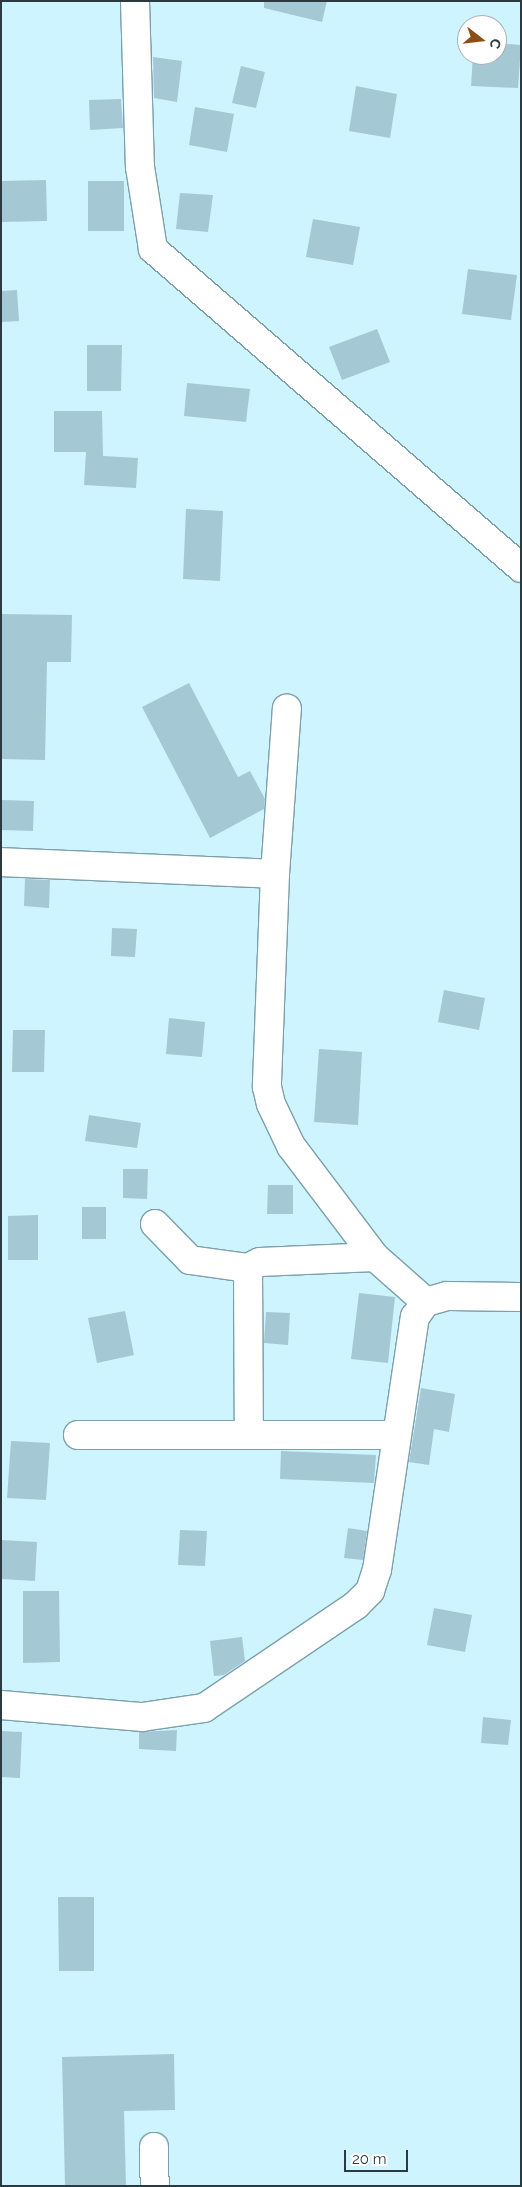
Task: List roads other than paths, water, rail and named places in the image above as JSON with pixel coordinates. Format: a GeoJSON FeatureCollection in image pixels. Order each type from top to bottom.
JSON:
{"type":"FeatureCollection","features":[{"type":"Feature","properties":{"kind":"street"},"geometry":{"type":"LineString","coordinates":[[135,1],[140,166],[153,249],[521,568]]}},
{"type":"Feature","properties":{"kind":"street"},"geometry":{"type":"LineString","coordinates":[[287,708],[274,874],[267,1087],[292,1146],[375,1257],[426,1302]]}},
{"type":"Feature","properties":{"kind":"street"},"geometry":{"type":"LineString","coordinates":[[1,862],[274,874]]}},
{"type":"Feature","properties":{"kind":"street"},"geometry":{"type":"LineString","coordinates":[[155,1224],[190,1260],[248,1268],[260,1262],[375,1257]]}},
{"type":"Feature","properties":{"kind":"street"},"geometry":{"type":"LineString","coordinates":[[248,1268],[249,1435]]}},
{"type":"Feature","properties":{"kind":"street"},"geometry":{"type":"LineString","coordinates":[[1,1706],[142,1717],[204,1708],[356,1605],[370,1591],[377,1570],[409,1334],[426,1302],[447,1296],[521,1297]]}},
{"type":"Feature","properties":{"kind":"street"},"geometry":{"type":"LineString","coordinates":[[78,1435],[395,1435]]}},
{"type":"Feature","properties":{"kind":"street"},"geometry":{"type":"LineString","coordinates":[[154,2147],[155,2186]]}}]}
